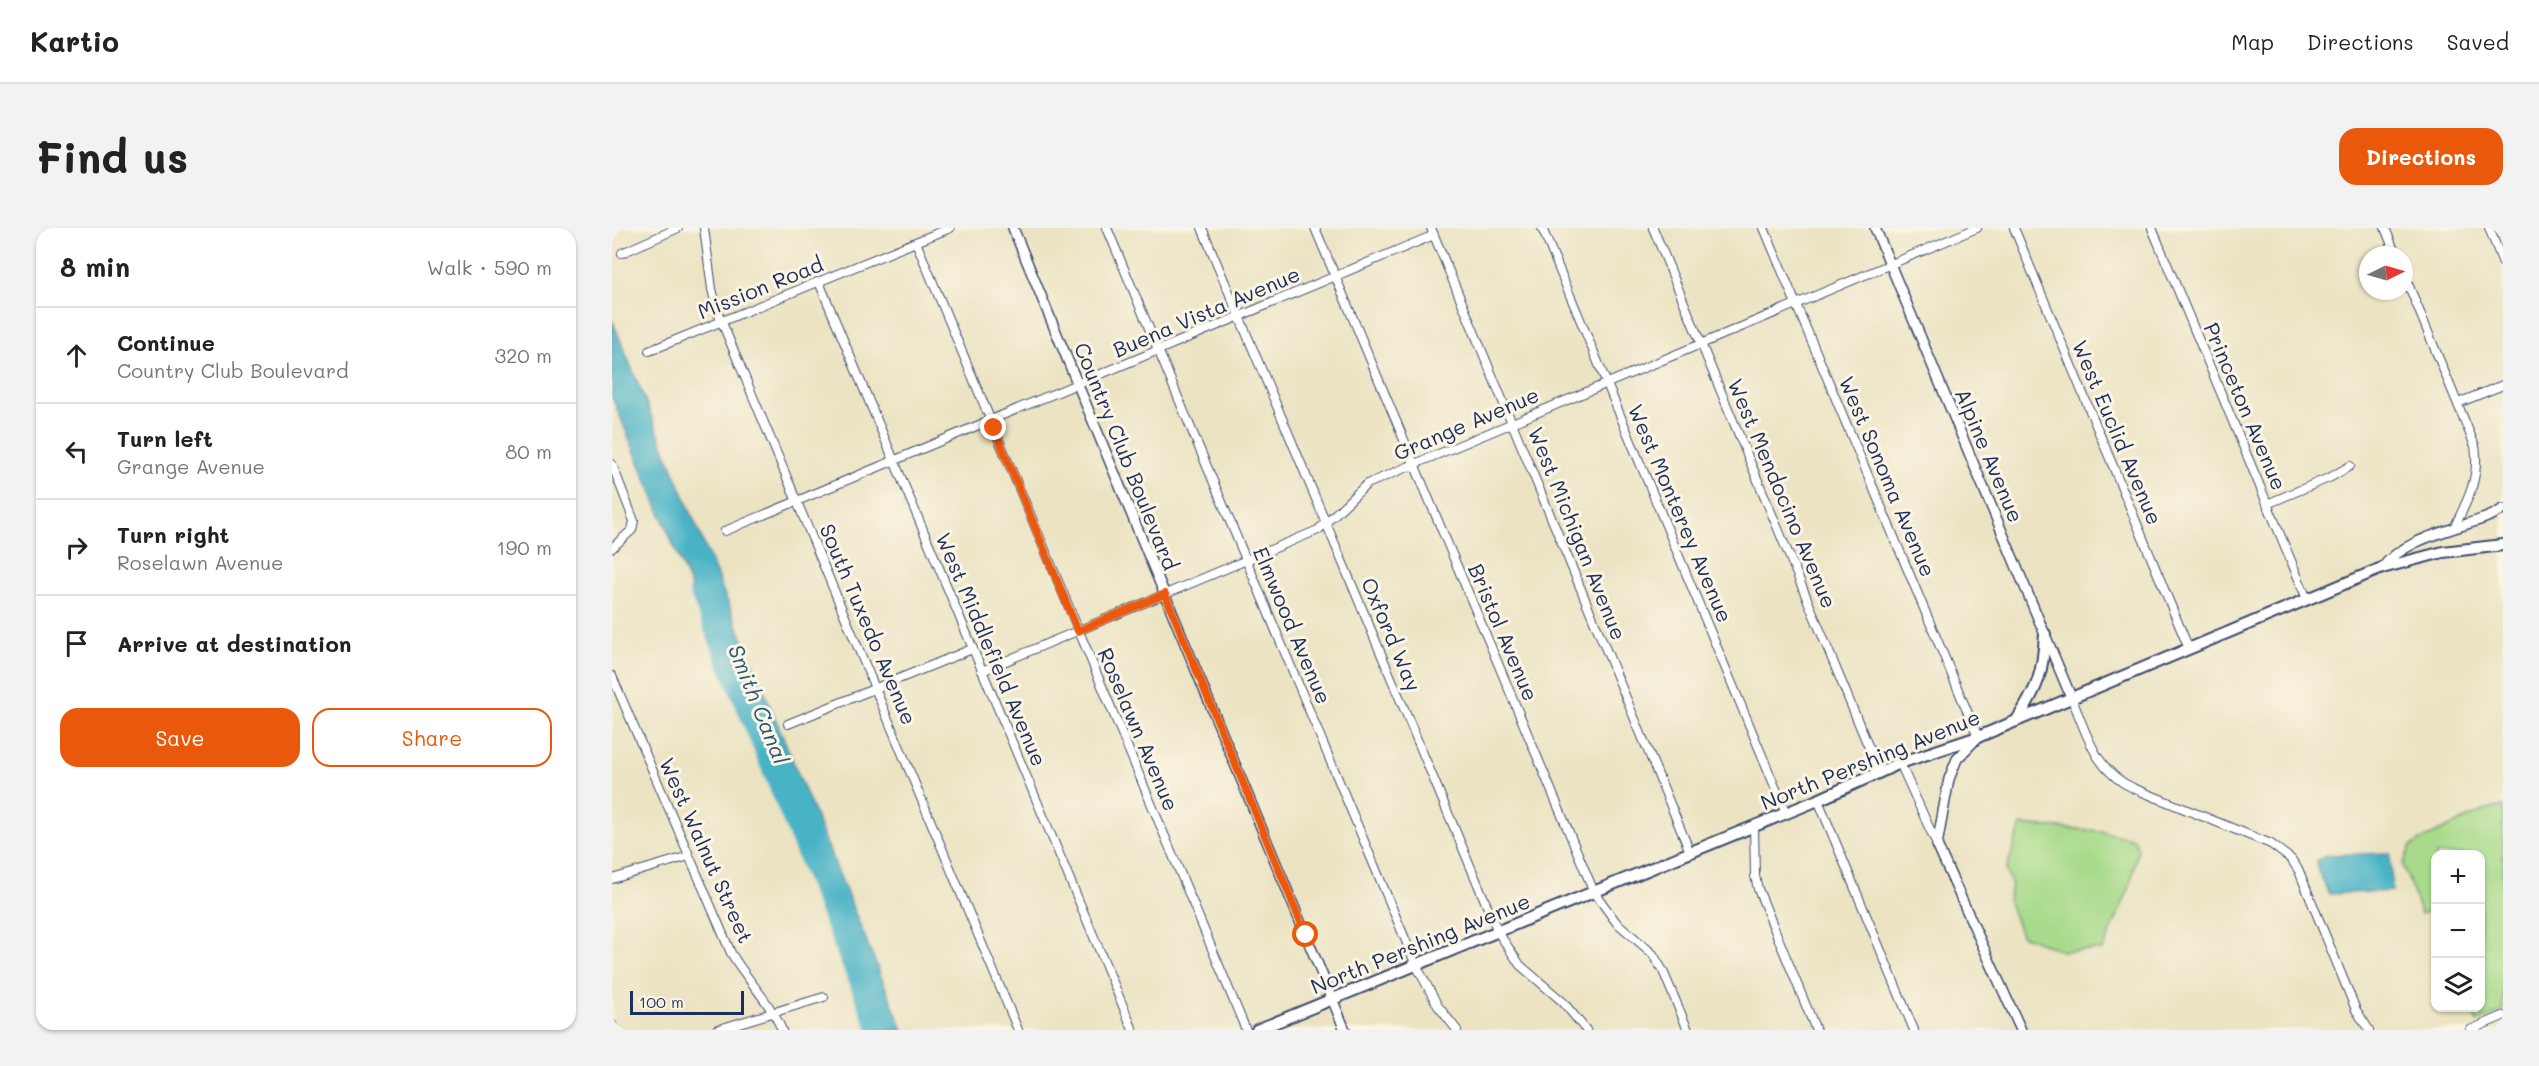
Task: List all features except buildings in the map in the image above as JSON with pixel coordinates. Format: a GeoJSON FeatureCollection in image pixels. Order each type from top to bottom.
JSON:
{"type":"FeatureCollection","features":[{"type":"Feature","properties":{"kind":"main road","name":"North Pershing Avenue"},"geometry":{"type":"LineString","coordinates":[[1257,1030],[1818,800],[1879,772],[1978,737],[2382,568],[2454,550],[2503,545]]}},
{"type":"Feature","properties":{"kind":"main road"},"geometry":{"type":"LineString","coordinates":[[2016,721],[2039,681],[2045,634]]}},
{"type":"Feature","properties":{"kind":"street"},"geometry":{"type":"LineString","coordinates":[[622,253],[678,228]]}},
{"type":"Feature","properties":{"kind":"street","name":"South Tuxedo Avenue"},"geometry":{"type":"LineString","coordinates":[[704,228],[712,289],[723,323],[1018,1030]]}},
{"type":"Feature","properties":{"kind":"street","name":"Mission Road"},"geometry":{"type":"LineString","coordinates":[[649,351],[723,323],[950,228]]}},
{"type":"Feature","properties":{"kind":"street","name":"Country Club Boulevard"},"geometry":{"type":"LineString","coordinates":[[1013,228],[1345,1030]]}},
{"type":"Feature","properties":{"kind":"street","name":"Elmwood Avenue"},"geometry":{"type":"LineString","coordinates":[[1107,228],[1416,965],[1438,1006],[1457,1030]]}},
{"type":"Feature","properties":{"kind":"street","name":"Oxford Way"},"geometry":{"type":"LineString","coordinates":[[1202,228],[1497,932],[1520,965],[1563,1002],[1586,1030]]}},
{"type":"Feature","properties":{"kind":"street","name":"Bristol Avenue"},"geometry":{"type":"LineString","coordinates":[[1316,228],[1594,892],[1616,922],[1653,954],[1663,971],[1688,1030]]}},
{"type":"Feature","properties":{"kind":"street","name":"West Monterey Avenue"},"geometry":{"type":"LineString","coordinates":[[1542,228],[1786,813]]}},
{"type":"Feature","properties":{"kind":"street","name":"West Mendocino Avenue"},"geometry":{"type":"LineString","coordinates":[[1653,228],[1879,772]]}},
{"type":"Feature","properties":{"kind":"street","name":"West Sonoma Avenue"},"geometry":{"type":"LineString","coordinates":[[1764,228],[1978,737]]}},
{"type":"Feature","properties":{"kind":"street","name":"Alpine Avenue"},"geometry":{"type":"LineString","coordinates":[[1875,228],[2071,697]]}},
{"type":"Feature","properties":{"kind":"street","name":"Grange Avenue"},"geometry":{"type":"LineString","coordinates":[[982,671],[1318,530],[1367,484],[1977,228]]}},
{"type":"Feature","properties":{"kind":"street","name":"West Euclid Avenue"},"geometry":{"type":"LineString","coordinates":[[2014,228],[2189,649]]}},
{"type":"Feature","properties":{"kind":"street","name":"Princeton Avenue"},"geometry":{"type":"LineString","coordinates":[[2152,228],[2307,599]]}},
{"type":"Feature","properties":{"kind":"street"},"geometry":{"type":"LineString","coordinates":[[2385,228],[2392,246]]}},
{"type":"Feature","properties":{"kind":"street"},"geometry":{"type":"LineString","coordinates":[[2489,228],[2503,263]]}},
{"type":"Feature","properties":{"kind":"street","name":"Buena Vista Avenue"},"geometry":{"type":"LineString","coordinates":[[725,531],[1239,317],[1433,232]]}},
{"type":"Feature","properties":{"kind":"street","name":"West Michigan Avenue"},"geometry":{"type":"LineString","coordinates":[[1433,232],[1690,852]]}},
{"type":"Feature","properties":{"kind":"street","name":"Roselawn Avenue"},"geometry":{"type":"LineString","coordinates":[[916,242],[1246,1030]]}},
{"type":"Feature","properties":{"kind":"street","name":"West Middlefield Avenue"},"geometry":{"type":"LineString","coordinates":[[819,282],[1133,1030]]}},
{"type":"Feature","properties":{"kind":"street"},"geometry":{"type":"LineString","coordinates":[[2413,296],[2471,433],[2477,459],[2475,483],[2454,528]]}},
{"type":"Feature","properties":{"kind":"street"},"geometry":{"type":"LineString","coordinates":[[2458,403],[2503,385]]}},
{"type":"Feature","properties":{"kind":"street"},"geometry":{"type":"LineString","coordinates":[[612,464],[634,518],[634,526],[612,548]]}},
{"type":"Feature","properties":{"kind":"street"},"geometry":{"type":"LineString","coordinates":[[2267,504],[2350,466]]}},
{"type":"Feature","properties":{"kind":"street"},"geometry":{"type":"LineString","coordinates":[[2382,568],[2390,557],[2404,549],[2454,528],[2486,519],[2503,509]]}},
{"type":"Feature","properties":{"kind":"street"},"geometry":{"type":"LineString","coordinates":[[788,724],[972,649]]}},
{"type":"Feature","properties":{"kind":"street","name":"West Walnut Street"},"geometry":{"type":"LineString","coordinates":[[612,676],[731,953],[744,975],[773,1012],[782,1030]]}},
{"type":"Feature","properties":{"kind":"street"},"geometry":{"type":"LineString","coordinates":[[2071,697],[2097,757],[2114,777],[2133,788],[2271,844],[2291,859],[2308,893],[2356,1010],[2369,1030]]}},
{"type":"Feature","properties":{"kind":"street"},"geometry":{"type":"LineString","coordinates":[[1937,845],[1949,779],[1957,759],[1978,737]]}},
{"type":"Feature","properties":{"kind":"street"},"geometry":{"type":"LineString","coordinates":[[1900,764],[2021,1030]]}},
{"type":"Feature","properties":{"kind":"street"},"geometry":{"type":"LineString","coordinates":[[1818,800],[1914,1030]]}},
{"type":"Feature","properties":{"kind":"street"},"geometry":{"type":"LineString","coordinates":[[1754,826],[1755,876],[1758,889],[1816,1030]]}},
{"type":"Feature","properties":{"kind":"street"},"geometry":{"type":"LineString","coordinates":[[612,879],[689,856]]}},
{"type":"Feature","properties":{"kind":"street"},"geometry":{"type":"LineString","coordinates":[[716,1030],[824,997]]}},
{"type":"Feature","properties":{"kind":"street"},"geometry":{"type":"LineString","coordinates":[[2470,1030],[2503,1016]]}},
{"type":"Feature","properties":{"kind":"street"},"geometry":{"type":"LineString","coordinates":[[612,1025],[613,1030]]}},
{"type":"Feature","properties":{"kind":"green space"},"geometry":{"type":"Polygon","coordinates":[[[2503,806],[2503,1011],[2477,1022],[2473,1012],[2485,1012],[2485,850],[2431,850],[2431,910],[2421,914],[2403,865],[2410,847],[2483,811],[2503,806]]]}},
{"type":"Feature","properties":{"kind":"green space"},"geometry":{"type":"Polygon","coordinates":[[[2021,825],[2100,831],[2134,839],[2138,849],[2130,886],[2103,950],[2062,951],[2021,935],[2008,900],[2012,885],[2006,871],[2021,825]]]}},
{"type":"Feature","properties":{"kind":"water"},"geometry":{"type":"Polygon","coordinates":[[[612,320],[903,1030],[871,1030],[809,872],[612,397],[612,320]]]}},
{"type":"Feature","properties":{"kind":"water"},"geometry":{"type":"Polygon","coordinates":[[[2390,853],[2392,891],[2329,894],[2317,869],[2317,861],[2326,855],[2390,853]]]}},
{"type":"Feature","properties":{"kind":"waterway","name":"Smith Canal"},"geometry":{"type":"LineString","coordinates":[[693,592],[872,1030]]}},
{"type":"Feature","properties":{"kind":"route"},"geometry":{"type":"LineString","coordinates":[[994,428],[1078,631],[1165,594],[1306,935]]}}]}
